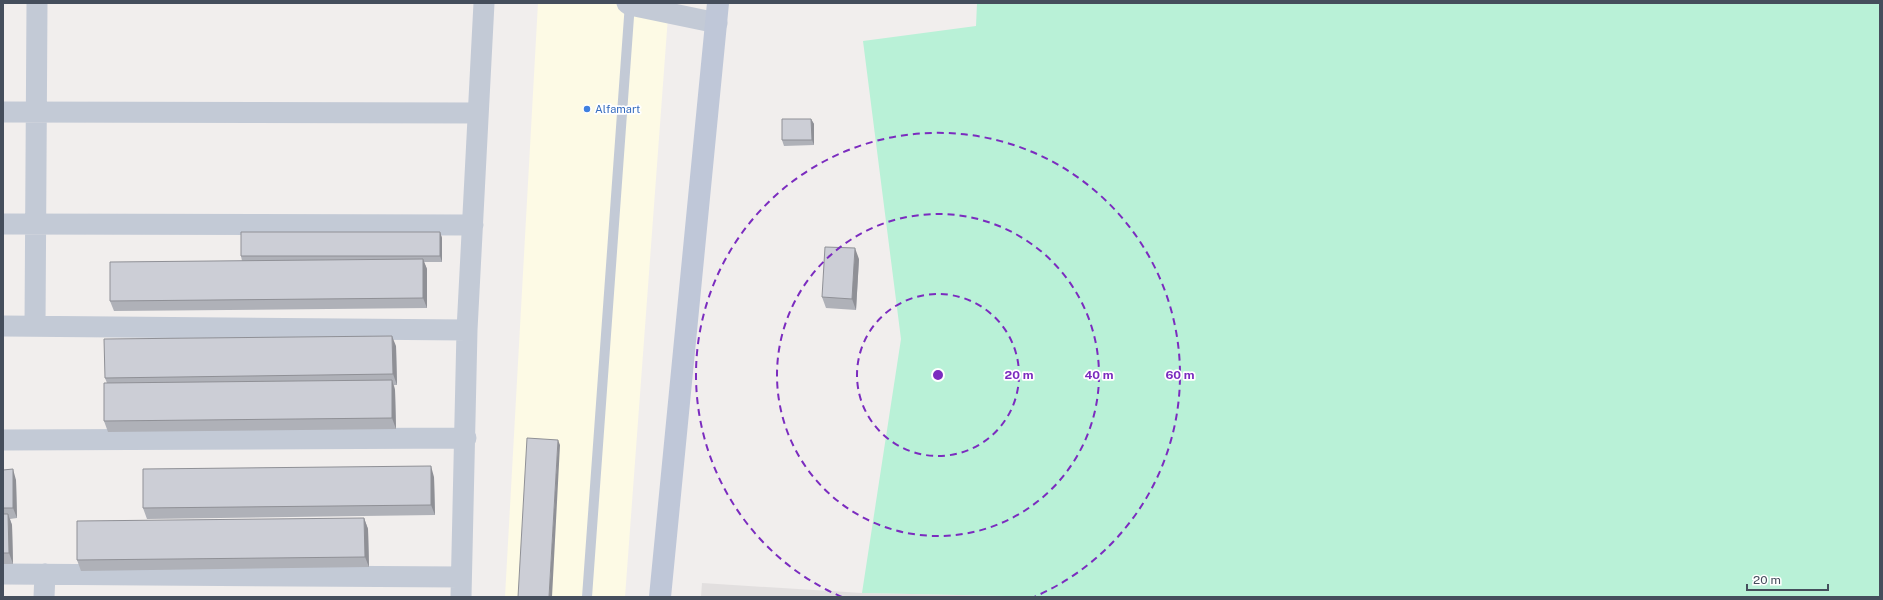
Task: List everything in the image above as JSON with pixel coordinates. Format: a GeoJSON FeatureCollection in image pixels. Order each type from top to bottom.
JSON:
{"type":"FeatureCollection","features":[{"type":"Feature","properties":{"kind":"main road"},"geometry":{"type":"LineString","coordinates":[[660,597],[718,13]]}},
{"type":"Feature","properties":{"kind":"street"},"geometry":{"type":"LineString","coordinates":[[35,326],[37,3]]}},
{"type":"Feature","properties":{"kind":"street"},"geometry":{"type":"LineString","coordinates":[[3,574],[461,587],[466,438],[467,330],[484,3]]}},
{"type":"Feature","properties":{"kind":"street"},"geometry":{"type":"LineString","coordinates":[[629,4],[718,13]]}},
{"type":"Feature","properties":{"kind":"street"},"geometry":{"type":"LineString","coordinates":[[3,112],[478,113]]}},
{"type":"Feature","properties":{"kind":"street"},"geometry":{"type":"LineString","coordinates":[[3,224],[472,224]]}},
{"type":"Feature","properties":{"kind":"street"},"geometry":{"type":"LineString","coordinates":[[3,326],[467,330]]}},
{"type":"Feature","properties":{"kind":"street"},"geometry":{"type":"LineString","coordinates":[[3,440],[466,438]]}},
{"type":"Feature","properties":{"kind":"street"},"geometry":{"type":"LineString","coordinates":[[44,597],[45,574]]}},
{"type":"Feature","properties":{"kind":"lane"},"geometry":{"type":"LineString","coordinates":[[587,597],[629,4]]}},
{"type":"Feature","properties":{"kind":"shaded area"},"geometry":{"type":"Polygon","coordinates":[[[538,3],[669,3],[625,597],[505,597],[538,3]]]}},
{"type":"Feature","properties":{"kind":"shaded area"},"geometry":{"type":"Polygon","coordinates":[[[702,583],[862,593],[1051,597],[701,597],[702,583]]]}},
{"type":"Feature","properties":{"kind":"green space"},"geometry":{"type":"Polygon","coordinates":[[[977,3],[1880,3],[1880,597],[1051,597],[862,593],[901,339],[863,41],[976,26],[977,3]]]}},
{"type":"Feature","properties":{"kind":"building"},"geometry":{"type":"Polygon","coordinates":[[[782,119],[811,119],[812,140],[782,140],[782,119]]]}},
{"type":"Feature","properties":{"kind":"building"},"geometry":{"type":"Polygon","coordinates":[[[241,232],[440,232],[440,256],[241,256],[241,232]]]}},
{"type":"Feature","properties":{"kind":"building"},"geometry":{"type":"Polygon","coordinates":[[[825,247],[855,248],[852,299],[822,297],[825,247]]]}},
{"type":"Feature","properties":{"kind":"building"},"geometry":{"type":"Polygon","coordinates":[[[423,259],[423,298],[110,301],[110,262],[423,259]]]}},
{"type":"Feature","properties":{"kind":"building"},"geometry":{"type":"Polygon","coordinates":[[[392,336],[393,374],[105,378],[104,339],[392,336]]]}},
{"type":"Feature","properties":{"kind":"building"},"geometry":{"type":"Polygon","coordinates":[[[392,380],[392,418],[104,421],[104,383],[392,380]]]}},
{"type":"Feature","properties":{"kind":"building"},"geometry":{"type":"Polygon","coordinates":[[[527,438],[558,440],[549,597],[518,597],[527,438]]]}},
{"type":"Feature","properties":{"kind":"building"},"geometry":{"type":"Polygon","coordinates":[[[431,466],[431,505],[143,508],[143,469],[431,466]]]}},
{"type":"Feature","properties":{"kind":"building"},"geometry":{"type":"Polygon","coordinates":[[[13,469],[13,508],[3,508],[3,470],[13,469]]]}},
{"type":"Feature","properties":{"kind":"building"},"geometry":{"type":"Polygon","coordinates":[[[3,514],[8,514],[9,553],[3,553],[3,514]]]}},
{"type":"Feature","properties":{"kind":"building"},"geometry":{"type":"Polygon","coordinates":[[[364,518],[365,557],[77,560],[77,521],[364,518]]]}},
{"type":"Feature","properties":{"kind":"place","name":"Alfamart"},"geometry":{"type":"Point","coordinates":[587,109]}}]}
